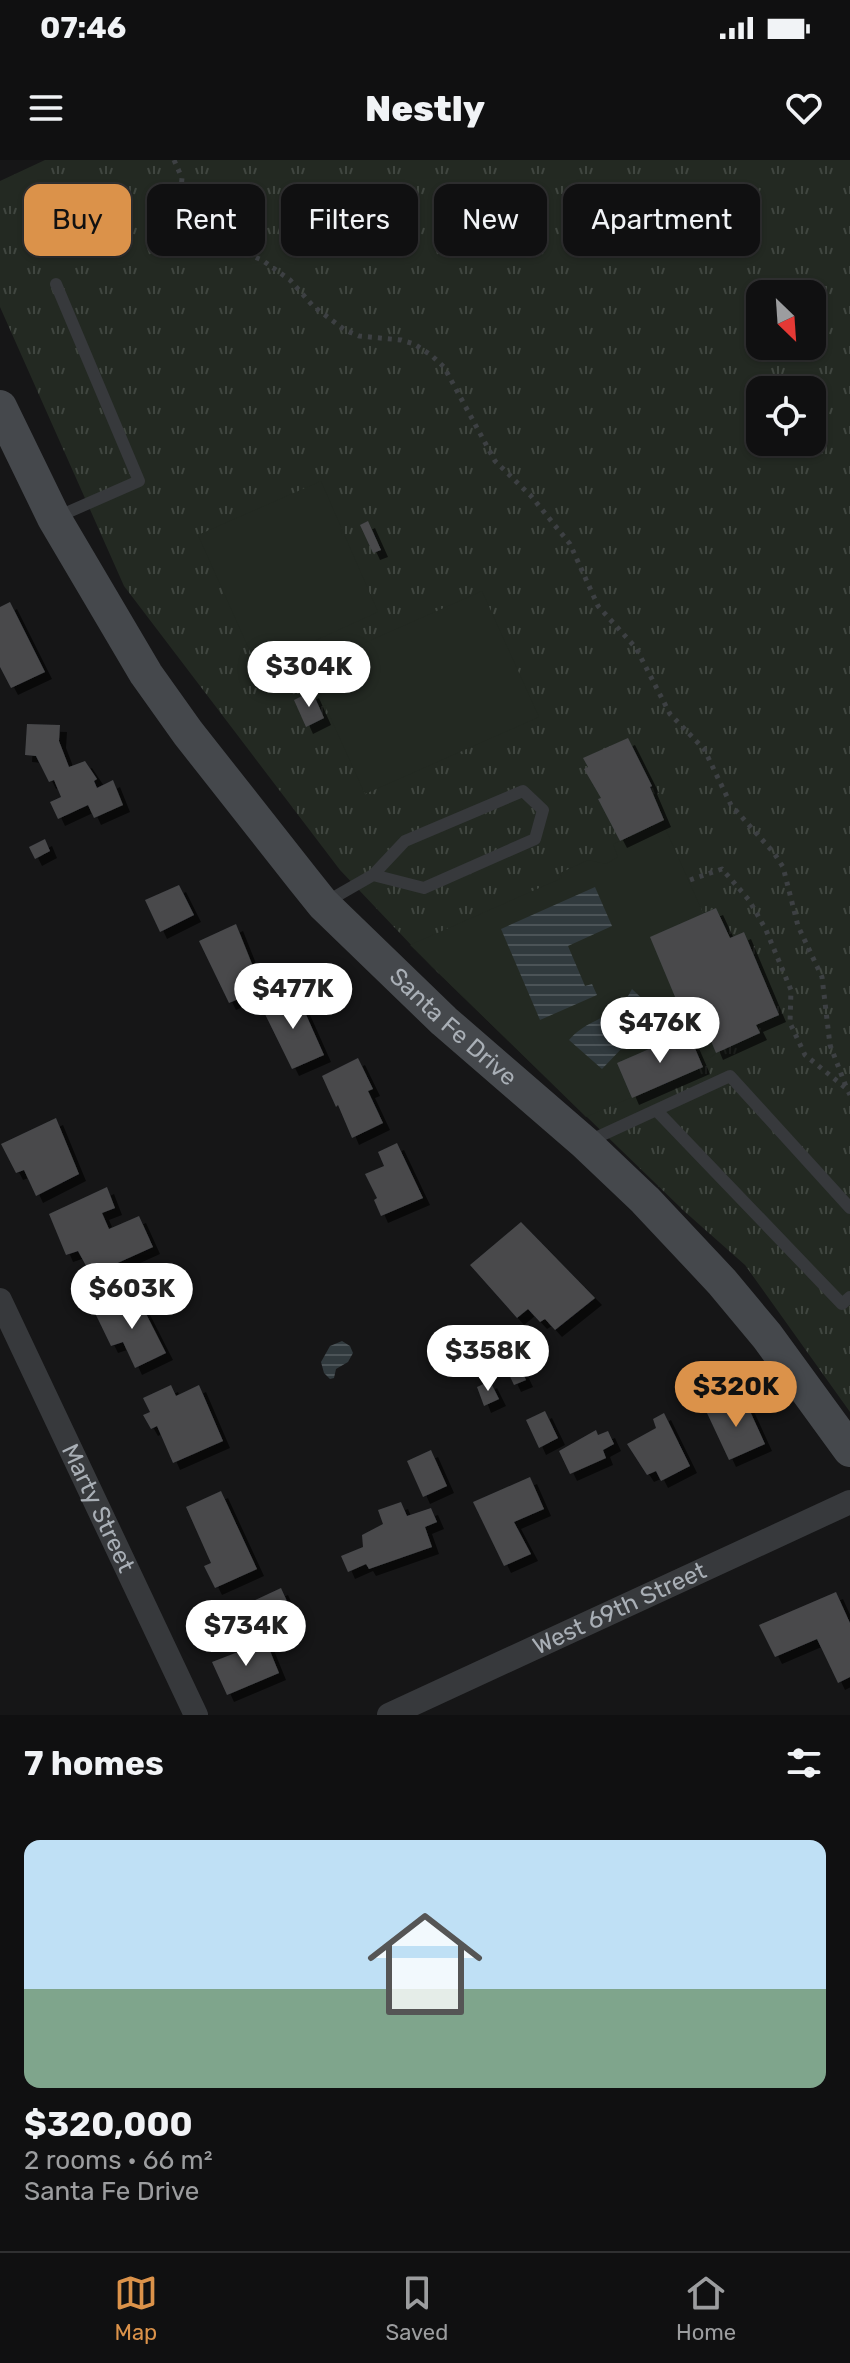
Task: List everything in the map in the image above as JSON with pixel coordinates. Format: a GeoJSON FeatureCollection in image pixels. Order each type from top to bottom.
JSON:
{"type":"FeatureCollection","features":[{"type":"Feature","properties":{"kind":"street","name":"Santa Fe Drive"},"geometry":{"type":"LineString","coordinates":[[0,407],[54,518],[146,674],[236,795],[323,904],[444,1021],[585,1143],[645,1200],[722,1282],[805,1385],[850,1450]]}},
{"type":"Feature","properties":{"kind":"street","name":"Marty Street"},"geometry":{"type":"LineString","coordinates":[[0,1300],[196,1715]]}},
{"type":"Feature","properties":{"kind":"street","name":"West 69th Street"},"geometry":{"type":"LineString","coordinates":[[389,1715],[850,1502]]}},
{"type":"Feature","properties":{"kind":"lane"},"geometry":{"type":"LineString","coordinates":[[54,518],[139,481],[56,284]]}},
{"type":"Feature","properties":{"kind":"lane"},"geometry":{"type":"LineString","coordinates":[[323,904],[373,875],[405,841],[523,791],[543,810],[535,839],[424,888],[373,875]]}},
{"type":"Feature","properties":{"kind":"lane"},"geometry":{"type":"LineString","coordinates":[[585,1143],[730,1076],[850,1208]]}},
{"type":"Feature","properties":{"kind":"lane"},"geometry":{"type":"LineString","coordinates":[[657,1111],[847,1305]]}},
{"type":"Feature","properties":{"kind":"path"},"geometry":{"type":"LineString","coordinates":[[174,160],[182,178],[177,230],[187,244],[207,249],[235,249],[262,260],[290,280],[313,306],[345,330],[359,336],[414,344],[444,367],[495,461],[531,496],[570,544],[598,606],[636,648],[670,714],[704,749],[736,812],[783,867],[798,926],[822,977],[830,1045],[848,1092]]}},
{"type":"Feature","properties":{"kind":"path"},"geometry":{"type":"LineString","coordinates":[[690,880],[722,869],[749,900],[766,930],[791,990],[790,1023],[805,1055],[848,1092]]}},
{"type":"Feature","properties":{"kind":"green space"},"geometry":{"type":"Polygon","coordinates":[[[45,160],[850,160],[850,1412],[745,1265],[684,1211],[432,967],[340,870],[124,586],[0,307],[0,181],[45,160]]]}},
{"type":"Feature","properties":{"kind":"green space"},"geometry":{"type":"Polygon","coordinates":[[[321,481],[378,612],[257,667],[198,535],[321,481]]]}},
{"type":"Feature","properties":{"kind":"green space"},"geometry":{"type":"Polygon","coordinates":[[[482,591],[539,717],[365,794],[308,668],[482,591]]]}},
{"type":"Feature","properties":{"kind":"green space"},"geometry":{"type":"Polygon","coordinates":[[[662,821],[703,913],[716,908],[730,938],[744,932],[779,1015],[757,1025],[760,1033],[716,1052],[703,1067],[586,1117],[410,945],[562,878],[560,873],[588,860],[606,864],[618,857],[613,844],[662,821]]]}},
{"type":"Feature","properties":{"kind":"shaded area"},"geometry":{"type":"Polygon","coordinates":[[[595,887],[612,926],[568,946],[585,986],[592,984],[597,995],[540,1020],[501,929],[595,887]]]}},
{"type":"Feature","properties":{"kind":"shaded area"},"geometry":{"type":"Polygon","coordinates":[[[632,989],[653,1009],[678,1022],[656,1036],[624,1046],[602,1069],[569,1040],[585,1026],[618,1007],[632,989]]]}},
{"type":"Feature","properties":{"kind":"shaded area"},"geometry":{"type":"Polygon","coordinates":[[[342,1341],[350,1346],[353,1353],[330,1379],[324,1373],[321,1362],[330,1346],[342,1341]]]}},
{"type":"Feature","properties":{"kind":"building"},"geometry":{"type":"Polygon","coordinates":[[[368,521],[381,550],[373,553],[360,525],[368,521]]]}},
{"type":"Feature","properties":{"kind":"building"},"geometry":{"type":"Polygon","coordinates":[[[10,602],[45,672],[11,688],[0,667],[0,607],[10,602]]]}},
{"type":"Feature","properties":{"kind":"building"},"geometry":{"type":"Polygon","coordinates":[[[312,691],[324,718],[306,727],[294,700],[312,691]]]}},
{"type":"Feature","properties":{"kind":"building"},"geometry":{"type":"Polygon","coordinates":[[[27,724],[60,725],[59,741],[69,767],[85,761],[97,779],[94,781],[97,788],[113,780],[123,805],[94,818],[88,805],[58,819],[50,802],[61,797],[54,780],[49,782],[36,756],[25,755],[27,724]]]}},
{"type":"Feature","properties":{"kind":"building"},"geometry":{"type":"Polygon","coordinates":[[[628,738],[652,786],[664,820],[620,841],[584,769],[588,767],[583,758],[628,738]]]}},
{"type":"Feature","properties":{"kind":"building"},"geometry":{"type":"Polygon","coordinates":[[[45,839],[50,851],[35,859],[29,847],[45,839]]]}},
{"type":"Feature","properties":{"kind":"building"},"geometry":{"type":"Polygon","coordinates":[[[179,885],[194,915],[160,932],[145,900],[179,885]]]}},
{"type":"Feature","properties":{"kind":"building"},"geometry":{"type":"Polygon","coordinates":[[[716,908],[730,938],[744,932],[779,1015],[756,1025],[760,1033],[716,1053],[693,998],[678,1004],[650,937],[716,908]]]}},
{"type":"Feature","properties":{"kind":"building"},"geometry":{"type":"Polygon","coordinates":[[[236,924],[262,989],[229,1003],[199,941],[236,924]]]}},
{"type":"Feature","properties":{"kind":"building"},"geometry":{"type":"Polygon","coordinates":[[[296,992],[324,1055],[292,1069],[262,1008],[296,992]]]}},
{"type":"Feature","properties":{"kind":"building"},"geometry":{"type":"Polygon","coordinates":[[[688,1032],[703,1067],[632,1098],[617,1063],[688,1032]]]}},
{"type":"Feature","properties":{"kind":"building"},"geometry":{"type":"Polygon","coordinates":[[[358,1058],[373,1089],[368,1091],[383,1123],[352,1138],[322,1076],[358,1058]]]}},
{"type":"Feature","properties":{"kind":"building"},"geometry":{"type":"Polygon","coordinates":[[[56,1118],[79,1174],[36,1196],[24,1170],[16,1173],[1,1144],[56,1118]]]}},
{"type":"Feature","properties":{"kind":"building"},"geometry":{"type":"Polygon","coordinates":[[[397,1143],[423,1198],[381,1216],[374,1200],[377,1198],[365,1174],[384,1166],[378,1152],[397,1143]]]}},
{"type":"Feature","properties":{"kind":"building"},"geometry":{"type":"Polygon","coordinates":[[[107,1187],[115,1208],[102,1213],[109,1229],[139,1216],[153,1247],[91,1275],[78,1251],[66,1255],[49,1214],[107,1187]]]}},
{"type":"Feature","properties":{"kind":"building"},"geometry":{"type":"Polygon","coordinates":[[[521,1222],[595,1298],[555,1330],[545,1319],[540,1322],[528,1309],[517,1318],[470,1265],[521,1222]]]}},
{"type":"Feature","properties":{"kind":"building"},"geometry":{"type":"Polygon","coordinates":[[[137,1296],[166,1353],[135,1368],[123,1342],[111,1346],[96,1315],[137,1296]]]}},
{"type":"Feature","properties":{"kind":"building"},"geometry":{"type":"Polygon","coordinates":[[[517,1361],[526,1380],[514,1385],[505,1366],[517,1361]]]}},
{"type":"Feature","properties":{"kind":"building"},"geometry":{"type":"Polygon","coordinates":[[[490,1381],[499,1399],[484,1406],[477,1387],[490,1381]]]}},
{"type":"Feature","properties":{"kind":"building"},"geometry":{"type":"Polygon","coordinates":[[[171,1385],[176,1396],[199,1385],[223,1441],[173,1463],[157,1426],[151,1429],[143,1415],[150,1412],[143,1398],[171,1385]]]}},
{"type":"Feature","properties":{"kind":"building"},"geometry":{"type":"Polygon","coordinates":[[[744,1398],[765,1444],[729,1460],[707,1413],[744,1398]]]}},
{"type":"Feature","properties":{"kind":"building"},"geometry":{"type":"Polygon","coordinates":[[[545,1411],[558,1438],[539,1448],[526,1420],[545,1411]]]}},
{"type":"Feature","properties":{"kind":"building"},"geometry":{"type":"Polygon","coordinates":[[[664,1413],[690,1466],[661,1481],[656,1471],[647,1475],[627,1444],[656,1428],[653,1419],[664,1413]]]}},
{"type":"Feature","properties":{"kind":"building"},"geometry":{"type":"Polygon","coordinates":[[[596,1430],[598,1435],[608,1431],[614,1444],[603,1450],[606,1458],[570,1474],[559,1451],[596,1430]]]}},
{"type":"Feature","properties":{"kind":"building"},"geometry":{"type":"Polygon","coordinates":[[[431,1450],[447,1486],[423,1497],[407,1461],[431,1450]]]}},
{"type":"Feature","properties":{"kind":"building"},"geometry":{"type":"Polygon","coordinates":[[[530,1477],[544,1509],[514,1522],[531,1554],[504,1566],[473,1502],[530,1477]]]}},
{"type":"Feature","properties":{"kind":"building"},"geometry":{"type":"Polygon","coordinates":[[[221,1491],[257,1569],[215,1588],[204,1566],[211,1563],[186,1507],[221,1491]]]}},
{"type":"Feature","properties":{"kind":"building"},"geometry":{"type":"Polygon","coordinates":[[[401,1502],[407,1516],[431,1508],[437,1522],[425,1527],[432,1547],[369,1569],[366,1564],[348,1572],[341,1556],[363,1547],[362,1535],[383,1524],[378,1510],[401,1502]]]}},
{"type":"Feature","properties":{"kind":"building"},"geometry":{"type":"Polygon","coordinates":[[[281,1588],[291,1610],[263,1623],[251,1602],[281,1588]]]}},
{"type":"Feature","properties":{"kind":"building"},"geometry":{"type":"Polygon","coordinates":[[[836,1592],[850,1623],[850,1677],[838,1683],[817,1639],[775,1657],[759,1625],[836,1592]]]}},
{"type":"Feature","properties":{"kind":"building"},"geometry":{"type":"Polygon","coordinates":[[[266,1641],[279,1673],[227,1695],[212,1662],[266,1641]]]}}]}
